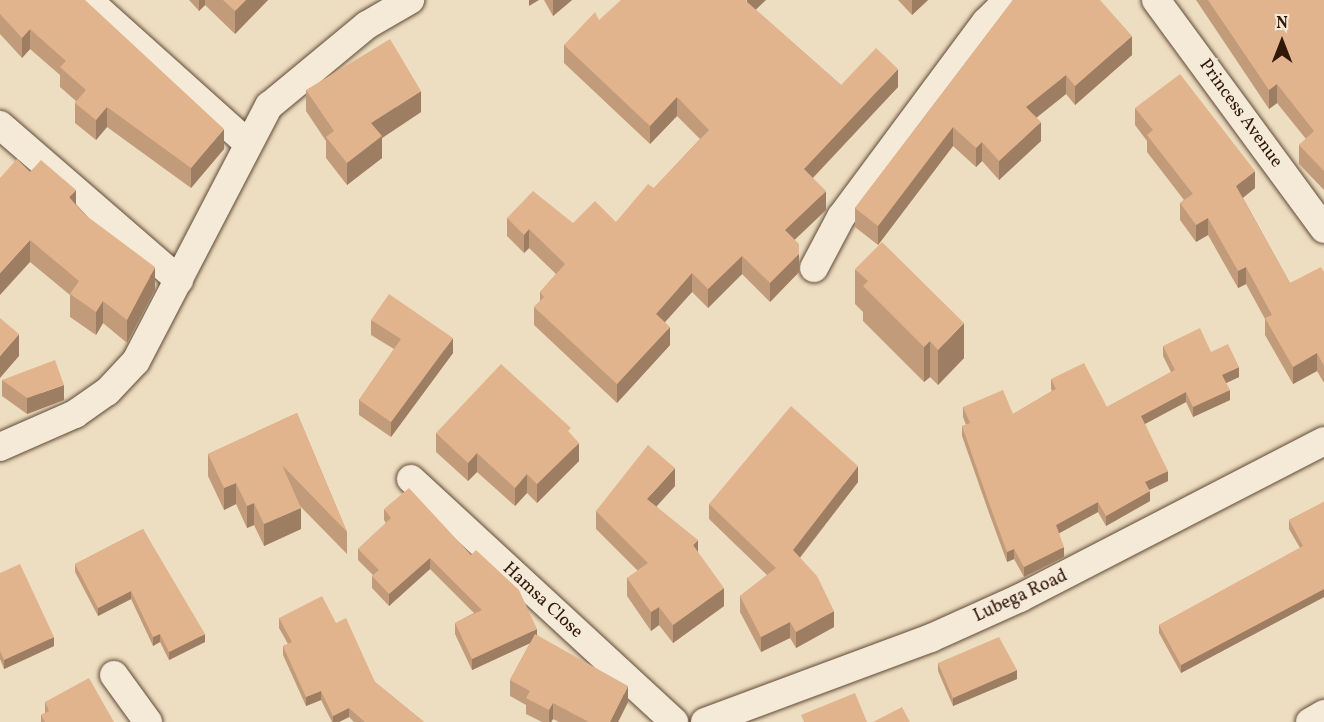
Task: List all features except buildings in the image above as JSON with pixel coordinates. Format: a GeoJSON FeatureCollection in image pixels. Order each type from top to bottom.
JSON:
{"type":"FeatureCollection","features":[{"type":"Feature","properties":{"kind":"street"},"geometry":{"type":"LineString","coordinates":[[88,0],[246,142]]}},
{"type":"Feature","properties":{"kind":"street"},"geometry":{"type":"LineString","coordinates":[[0,447],[75,414],[107,392],[136,361],[246,142],[269,106],[301,77],[410,0]]}},
{"type":"Feature","properties":{"kind":"street"},"geometry":{"type":"LineString","coordinates":[[814,268],[841,217],[986,22],[1008,0]]}},
{"type":"Feature","properties":{"kind":"street","name":"Princess Avenue"},"geometry":{"type":"LineString","coordinates":[[1156,0],[1324,229]]}},
{"type":"Feature","properties":{"kind":"street"},"geometry":{"type":"LineString","coordinates":[[0,125],[178,280]]}},
{"type":"Feature","properties":{"kind":"street","name":"Lubega Road"},"geometry":{"type":"LineString","coordinates":[[705,722],[931,638],[1020,598],[1324,441]]}},
{"type":"Feature","properties":{"kind":"street","name":"Hamsa Close"},"geometry":{"type":"LineString","coordinates":[[411,479],[674,722]]}},
{"type":"Feature","properties":{"kind":"street"},"geometry":{"type":"LineString","coordinates":[[114,675],[148,722]]}},
{"type":"Feature","properties":{"kind":"street"},"geometry":{"type":"LineString","coordinates":[[1310,722],[1324,714]]}}]}
